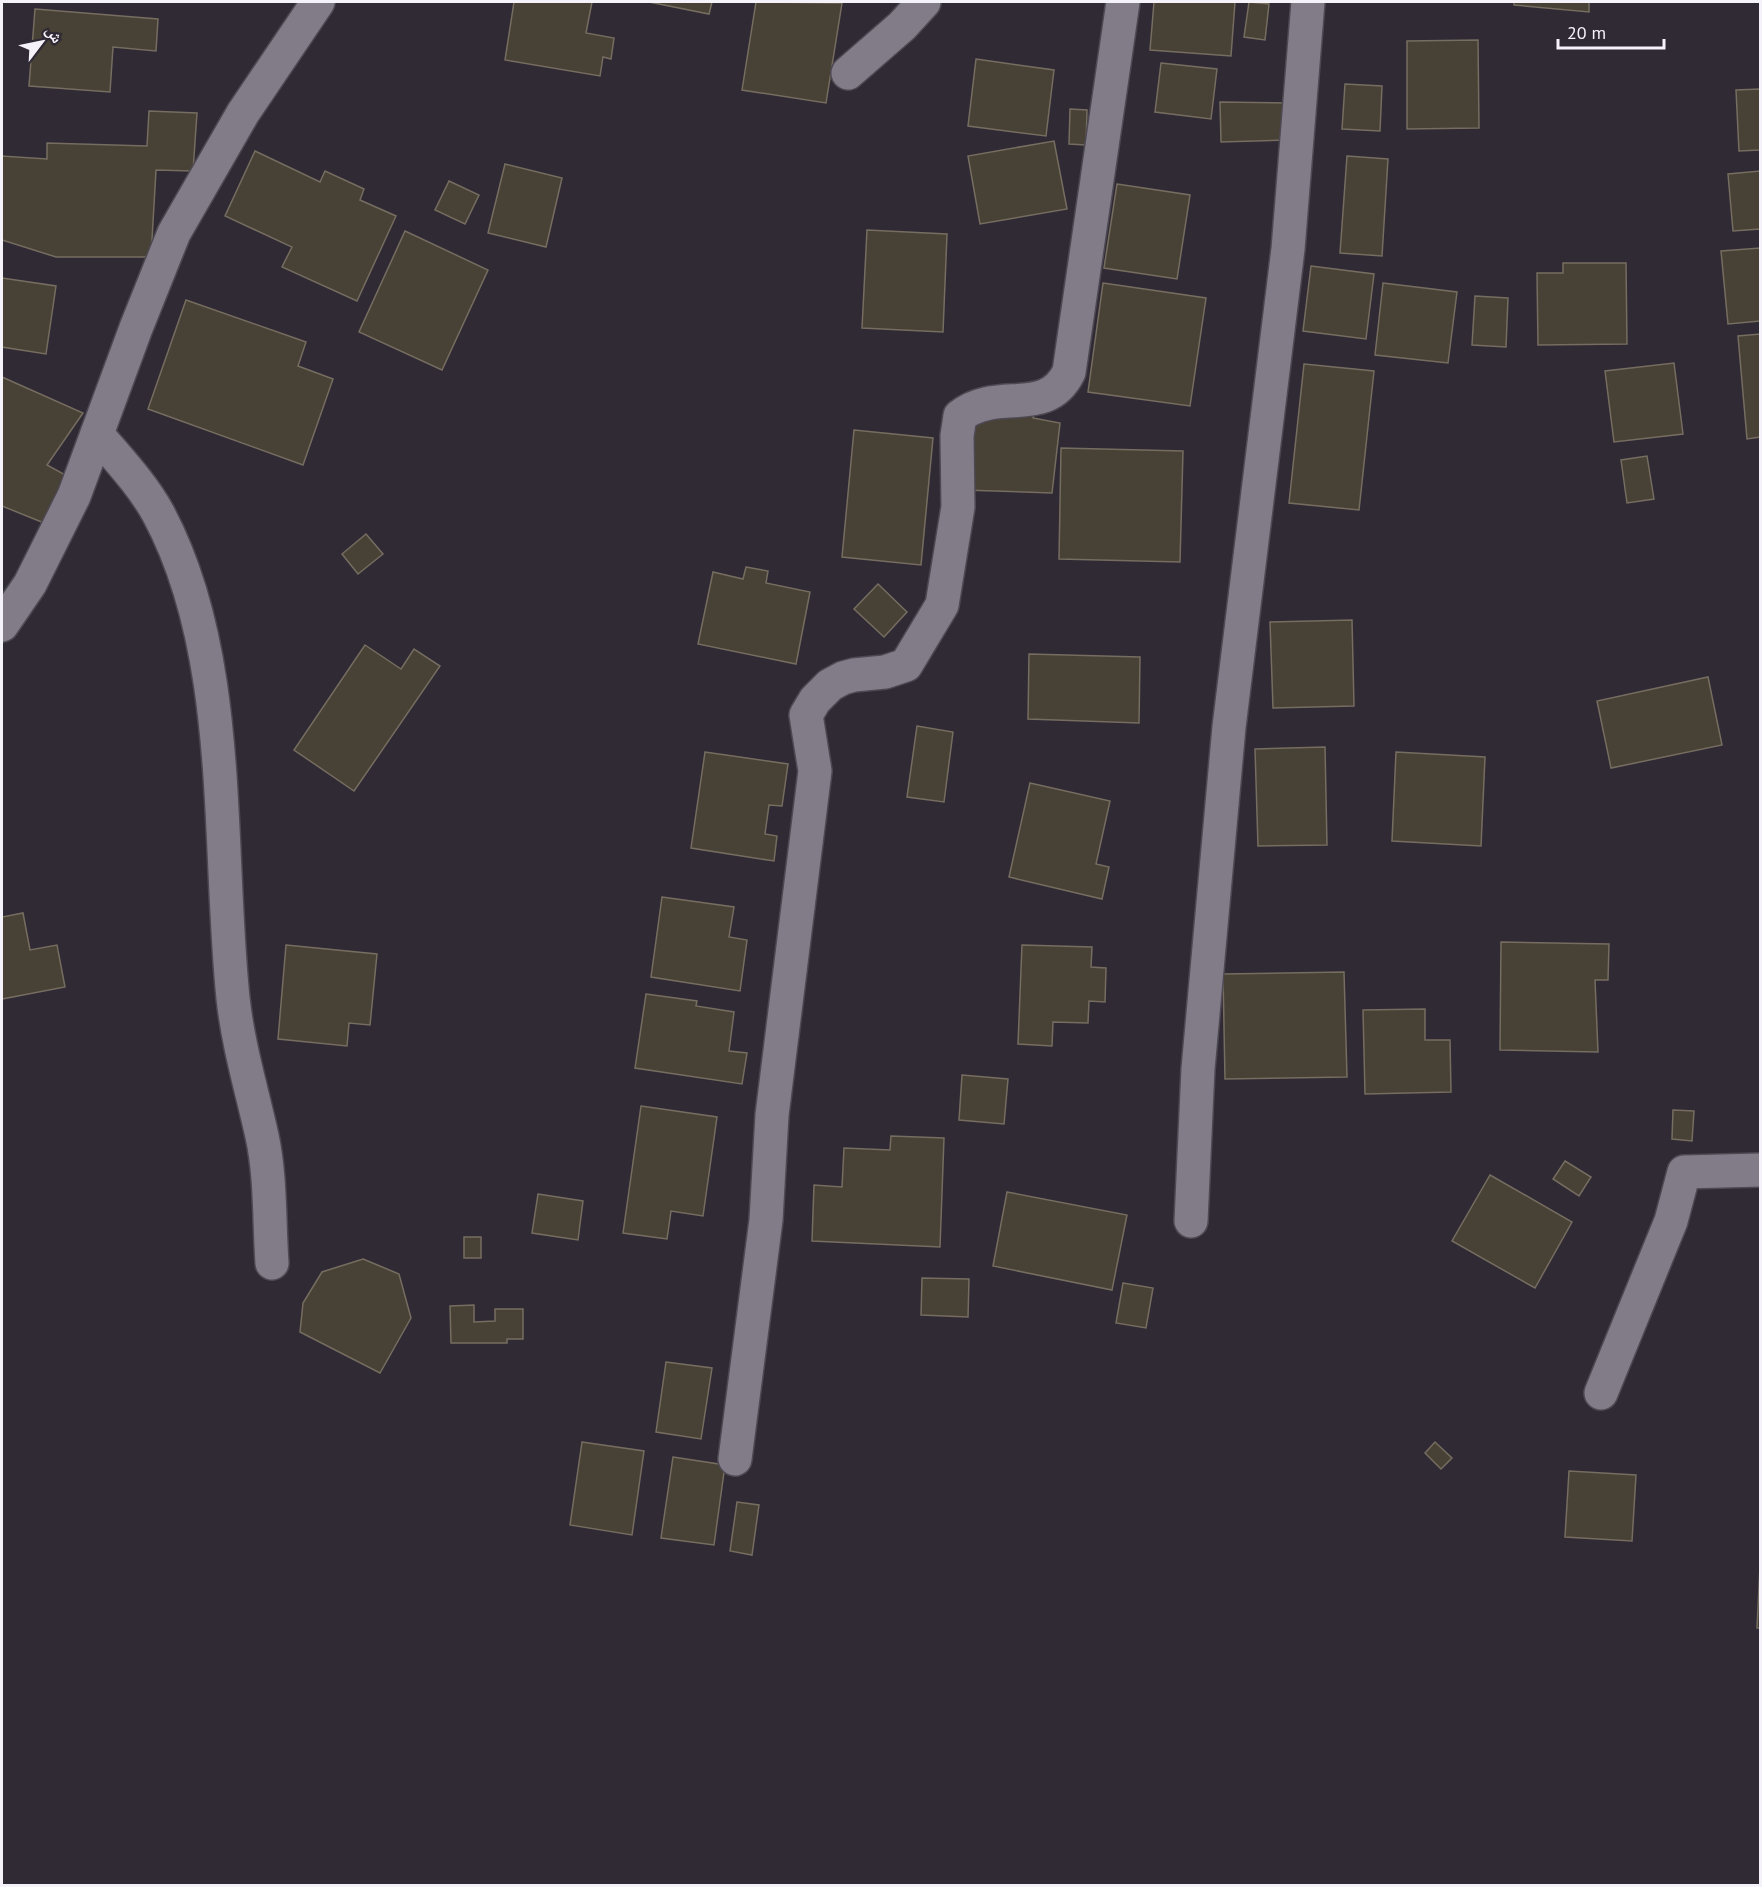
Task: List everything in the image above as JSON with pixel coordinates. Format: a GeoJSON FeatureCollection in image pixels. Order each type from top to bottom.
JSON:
{"type":"FeatureCollection","features":[{"type":"Feature","properties":{"kind":"street"},"geometry":{"type":"LineString","coordinates":[[2,625],[30,584],[74,496],[174,233],[243,113],[318,2]]}},
{"type":"Feature","properties":{"kind":"street"},"geometry":{"type":"LineString","coordinates":[[848,72],[902,26],[924,2]]}},
{"type":"Feature","properties":{"kind":"street"},"geometry":{"type":"LineString","coordinates":[[735,1459],[766,1220],[772,1115],[815,771],[806,715],[815,700],[830,685],[854,675],[885,672],[906,665],[942,605],[958,507],[957,436],[960,416],[971,407],[987,401],[1042,398],[1055,391],[1069,372],[1123,2]]}},
{"type":"Feature","properties":{"kind":"street"},"geometry":{"type":"LineString","coordinates":[[1191,1221],[1198,1069],[1229,727],[1288,249],[1308,2]]}},
{"type":"Feature","properties":{"kind":"street"},"geometry":{"type":"LineString","coordinates":[[97,434],[158,512],[179,559],[202,634],[214,716],[233,1000],[267,1167],[272,1263]]}},
{"type":"Feature","properties":{"kind":"street"},"geometry":{"type":"LineString","coordinates":[[1601,1393],[1671,1221],[1684,1172],[1761,1170]]}},
{"type":"Feature","properties":{"kind":"building"},"geometry":{"type":"Polygon","coordinates":[[[514,2],[592,2],[586,33],[614,38],[611,59],[603,57],[600,76],[505,60],[514,2]]]}},
{"type":"Feature","properties":{"kind":"building"},"geometry":{"type":"Polygon","coordinates":[[[649,2],[712,2],[709,14],[649,2]]]}},
{"type":"Feature","properties":{"kind":"building"},"geometry":{"type":"Polygon","coordinates":[[[756,2],[842,3],[826,103],[742,90],[756,2]]]}},
{"type":"Feature","properties":{"kind":"building"},"geometry":{"type":"Polygon","coordinates":[[[1154,2],[1235,2],[1231,56],[1150,50],[1154,2]]]}},
{"type":"Feature","properties":{"kind":"building"},"geometry":{"type":"Polygon","coordinates":[[[1249,2],[1269,4],[1265,40],[1244,37],[1249,2]]]}},
{"type":"Feature","properties":{"kind":"building"},"geometry":{"type":"Polygon","coordinates":[[[1514,2],[1589,2],[1589,12],[1514,5],[1514,2]]]}},
{"type":"Feature","properties":{"kind":"building"},"geometry":{"type":"Polygon","coordinates":[[[35,9],[158,19],[156,51],[113,47],[110,92],[29,86],[35,9]]]}},
{"type":"Feature","properties":{"kind":"building"},"geometry":{"type":"Polygon","coordinates":[[[1478,40],[1479,128],[1407,129],[1407,41],[1478,40]]]}},
{"type":"Feature","properties":{"kind":"building"},"geometry":{"type":"Polygon","coordinates":[[[976,59],[1054,70],[1046,136],[968,126],[976,59]]]}},
{"type":"Feature","properties":{"kind":"building"},"geometry":{"type":"Polygon","coordinates":[[[1161,63],[1217,69],[1211,119],[1155,112],[1161,63]]]}},
{"type":"Feature","properties":{"kind":"building"},"geometry":{"type":"Polygon","coordinates":[[[1345,84],[1382,86],[1380,131],[1342,129],[1345,84]]]}},
{"type":"Feature","properties":{"kind":"building"},"geometry":{"type":"Polygon","coordinates":[[[1760,89],[1760,150],[1739,151],[1736,90],[1760,89]]]}},
{"type":"Feature","properties":{"kind":"building"},"geometry":{"type":"Polygon","coordinates":[[[1220,102],[1288,103],[1287,140],[1221,142],[1220,102]]]}},
{"type":"Feature","properties":{"kind":"building"},"geometry":{"type":"Polygon","coordinates":[[[1070,109],[1087,110],[1086,145],[1069,144],[1070,109]]]}},
{"type":"Feature","properties":{"kind":"building"},"geometry":{"type":"Polygon","coordinates":[[[149,111],[197,113],[193,171],[156,170],[151,257],[56,257],[2,240],[2,156],[47,159],[47,143],[147,146],[149,111]]]}},
{"type":"Feature","properties":{"kind":"building"},"geometry":{"type":"Polygon","coordinates":[[[1054,141],[1067,209],[980,224],[968,156],[1054,141]]]}},
{"type":"Feature","properties":{"kind":"building"},"geometry":{"type":"Polygon","coordinates":[[[255,151],[320,182],[325,171],[364,189],[360,200],[396,216],[357,301],[282,267],[292,247],[225,216],[255,151]]]}},
{"type":"Feature","properties":{"kind":"building"},"geometry":{"type":"Polygon","coordinates":[[[1347,156],[1388,159],[1382,256],[1340,253],[1347,156]]]}},
{"type":"Feature","properties":{"kind":"building"},"geometry":{"type":"Polygon","coordinates":[[[505,164],[562,178],[546,247],[488,233],[505,164]]]}},
{"type":"Feature","properties":{"kind":"building"},"geometry":{"type":"Polygon","coordinates":[[[1760,171],[1760,229],[1733,231],[1728,174],[1760,171]]]}},
{"type":"Feature","properties":{"kind":"building"},"geometry":{"type":"Polygon","coordinates":[[[449,181],[479,195],[465,224],[435,210],[449,181]]]}},
{"type":"Feature","properties":{"kind":"building"},"geometry":{"type":"Polygon","coordinates":[[[1117,184],[1190,195],[1177,279],[1104,268],[1117,184]]]}},
{"type":"Feature","properties":{"kind":"building"},"geometry":{"type":"Polygon","coordinates":[[[867,230],[947,234],[943,332],[862,328],[867,230]]]}},
{"type":"Feature","properties":{"kind":"building"},"geometry":{"type":"Polygon","coordinates":[[[405,231],[488,270],[442,370],[359,332],[405,231]]]}},
{"type":"Feature","properties":{"kind":"building"},"geometry":{"type":"Polygon","coordinates":[[[1760,248],[1760,321],[1728,324],[1721,251],[1760,248]]]}},
{"type":"Feature","properties":{"kind":"building"},"geometry":{"type":"Polygon","coordinates":[[[1563,263],[1626,263],[1627,344],[1538,345],[1537,273],[1563,273],[1563,263]]]}},
{"type":"Feature","properties":{"kind":"building"},"geometry":{"type":"Polygon","coordinates":[[[1311,266],[1374,274],[1366,339],[1303,331],[1311,266]]]}},
{"type":"Feature","properties":{"kind":"building"},"geometry":{"type":"Polygon","coordinates":[[[2,278],[56,286],[46,354],[2,347],[2,278]]]}},
{"type":"Feature","properties":{"kind":"building"},"geometry":{"type":"Polygon","coordinates":[[[1103,283],[1206,298],[1190,406],[1088,392],[1103,283]]]}},
{"type":"Feature","properties":{"kind":"building"},"geometry":{"type":"Polygon","coordinates":[[[1383,283],[1457,292],[1448,363],[1375,355],[1383,283]]]}},
{"type":"Feature","properties":{"kind":"building"},"geometry":{"type":"Polygon","coordinates":[[[1475,296],[1508,298],[1506,347],[1472,345],[1475,296]]]}},
{"type":"Feature","properties":{"kind":"building"},"geometry":{"type":"Polygon","coordinates":[[[186,300],[306,342],[298,366],[333,379],[303,465],[148,409],[186,300]]]}},
{"type":"Feature","properties":{"kind":"building"},"geometry":{"type":"Polygon","coordinates":[[[1760,334],[1760,437],[1747,439],[1738,336],[1760,334]]]}},
{"type":"Feature","properties":{"kind":"building"},"geometry":{"type":"Polygon","coordinates":[[[1674,363],[1683,434],[1614,442],[1605,371],[1674,363]]]}},
{"type":"Feature","properties":{"kind":"building"},"geometry":{"type":"Polygon","coordinates":[[[1304,364],[1374,371],[1359,510],[1289,503],[1304,364]]]}},
{"type":"Feature","properties":{"kind":"building"},"geometry":{"type":"Polygon","coordinates":[[[2,377],[83,413],[47,465],[69,477],[49,525],[2,506],[2,377]]]}},
{"type":"Feature","properties":{"kind":"building"},"geometry":{"type":"Polygon","coordinates":[[[1036,408],[1033,418],[1060,423],[1052,493],[963,490],[969,431],[990,413],[1036,408]]]}},
{"type":"Feature","properties":{"kind":"building"},"geometry":{"type":"Polygon","coordinates":[[[854,430],[933,438],[921,565],[842,557],[854,430]]]}},
{"type":"Feature","properties":{"kind":"building"},"geometry":{"type":"Polygon","coordinates":[[[1061,448],[1183,451],[1180,562],[1059,559],[1061,448]]]}},
{"type":"Feature","properties":{"kind":"building"},"geometry":{"type":"Polygon","coordinates":[[[1647,456],[1654,499],[1627,503],[1621,460],[1647,456]]]}},
{"type":"Feature","properties":{"kind":"building"},"geometry":{"type":"Polygon","coordinates":[[[366,534],[383,554],[358,574],[342,554],[366,534]]]}},
{"type":"Feature","properties":{"kind":"building"},"geometry":{"type":"Polygon","coordinates":[[[746,567],[768,571],[766,583],[810,592],[796,664],[698,644],[713,572],[743,579],[746,567]]]}},
{"type":"Feature","properties":{"kind":"building"},"geometry":{"type":"Polygon","coordinates":[[[878,584],[907,612],[884,637],[854,609],[878,584]]]}},
{"type":"Feature","properties":{"kind":"building"},"geometry":{"type":"Polygon","coordinates":[[[1352,620],[1354,706],[1273,708],[1270,622],[1352,620]]]}},
{"type":"Feature","properties":{"kind":"building"},"geometry":{"type":"Polygon","coordinates":[[[365,645],[401,669],[414,649],[440,666],[354,791],[294,750],[365,645]]]}},
{"type":"Feature","properties":{"kind":"building"},"geometry":{"type":"Polygon","coordinates":[[[1029,654],[1140,657],[1139,723],[1028,719],[1029,654]]]}},
{"type":"Feature","properties":{"kind":"building"},"geometry":{"type":"Polygon","coordinates":[[[1708,677],[1722,745],[1611,768],[1597,701],[1708,677]]]}},
{"type":"Feature","properties":{"kind":"building"},"geometry":{"type":"Polygon","coordinates":[[[917,726],[953,732],[944,802],[907,797],[917,726]]]}},
{"type":"Feature","properties":{"kind":"building"},"geometry":{"type":"Polygon","coordinates":[[[1325,747],[1327,845],[1258,846],[1255,749],[1325,747]]]}},
{"type":"Feature","properties":{"kind":"building"},"geometry":{"type":"Polygon","coordinates":[[[705,752],[788,764],[782,806],[769,805],[765,834],[777,836],[774,861],[691,848],[705,752]]]}},
{"type":"Feature","properties":{"kind":"building"},"geometry":{"type":"Polygon","coordinates":[[[1396,752],[1485,757],[1481,846],[1392,841],[1396,752]]]}},
{"type":"Feature","properties":{"kind":"building"},"geometry":{"type":"Polygon","coordinates":[[[1030,783],[1110,801],[1096,864],[1109,867],[1102,899],[1009,877],[1030,783]]]}},
{"type":"Feature","properties":{"kind":"building"},"geometry":{"type":"Polygon","coordinates":[[[662,897],[734,907],[729,937],[747,940],[740,991],[651,977],[662,897]]]}},
{"type":"Feature","properties":{"kind":"building"},"geometry":{"type":"Polygon","coordinates":[[[23,913],[30,950],[57,945],[65,987],[2,999],[2,917],[23,913]]]}},
{"type":"Feature","properties":{"kind":"building"},"geometry":{"type":"Polygon","coordinates":[[[1501,942],[1609,944],[1608,980],[1595,980],[1598,1052],[1500,1050],[1501,942]]]}},
{"type":"Feature","properties":{"kind":"building"},"geometry":{"type":"Polygon","coordinates":[[[286,945],[377,954],[370,1025],[349,1023],[347,1046],[278,1039],[286,945]]]}},
{"type":"Feature","properties":{"kind":"building"},"geometry":{"type":"Polygon","coordinates":[[[1022,945],[1092,947],[1091,967],[1106,968],[1105,1002],[1089,1001],[1088,1023],[1053,1022],[1052,1046],[1018,1044],[1022,945]]]}},
{"type":"Feature","properties":{"kind":"building"},"geometry":{"type":"Polygon","coordinates":[[[1344,972],[1347,1077],[1225,1079],[1223,974],[1344,972]]]}},
{"type":"Feature","properties":{"kind":"building"},"geometry":{"type":"Polygon","coordinates":[[[646,994],[697,1001],[696,1006],[734,1012],[729,1051],[747,1053],[742,1084],[635,1068],[646,994]]]}},
{"type":"Feature","properties":{"kind":"building"},"geometry":{"type":"Polygon","coordinates":[[[1425,1009],[1425,1040],[1450,1040],[1451,1092],[1365,1094],[1363,1010],[1425,1009]]]}},
{"type":"Feature","properties":{"kind":"building"},"geometry":{"type":"Polygon","coordinates":[[[962,1075],[1008,1079],[1004,1124],[959,1120],[962,1075]]]}},
{"type":"Feature","properties":{"kind":"building"},"geometry":{"type":"Polygon","coordinates":[[[641,1106],[717,1117],[703,1216],[671,1211],[667,1239],[623,1233],[641,1106]]]}},
{"type":"Feature","properties":{"kind":"building"},"geometry":{"type":"Polygon","coordinates":[[[1673,1110],[1694,1111],[1692,1141],[1672,1139],[1673,1110]]]}},
{"type":"Feature","properties":{"kind":"building"},"geometry":{"type":"Polygon","coordinates":[[[891,1136],[944,1138],[940,1247],[812,1241],[814,1185],[842,1187],[844,1148],[890,1150],[891,1136]]]}},
{"type":"Feature","properties":{"kind":"building"},"geometry":{"type":"Polygon","coordinates":[[[1565,1161],[1591,1177],[1579,1196],[1553,1179],[1565,1161]]]}},
{"type":"Feature","properties":{"kind":"building"},"geometry":{"type":"Polygon","coordinates":[[[1490,1175],[1572,1222],[1535,1288],[1452,1241],[1490,1175]]]}},
{"type":"Feature","properties":{"kind":"building"},"geometry":{"type":"Polygon","coordinates":[[[1007,1192],[1127,1215],[1112,1290],[993,1266],[1007,1192]]]}},
{"type":"Feature","properties":{"kind":"building"},"geometry":{"type":"Polygon","coordinates":[[[538,1194],[583,1201],[578,1240],[532,1233],[538,1194]]]}},
{"type":"Feature","properties":{"kind":"building"},"geometry":{"type":"Polygon","coordinates":[[[464,1237],[481,1237],[481,1258],[464,1258],[464,1237]]]}},
{"type":"Feature","properties":{"kind":"building"},"geometry":{"type":"Polygon","coordinates":[[[363,1259],[399,1274],[411,1318],[380,1373],[300,1332],[303,1303],[322,1272],[363,1259]]]}},
{"type":"Feature","properties":{"kind":"building"},"geometry":{"type":"Polygon","coordinates":[[[922,1278],[969,1279],[968,1317],[921,1315],[922,1278]]]}},
{"type":"Feature","properties":{"kind":"building"},"geometry":{"type":"Polygon","coordinates":[[[1123,1283],[1153,1288],[1146,1328],[1116,1323],[1123,1283]]]}},
{"type":"Feature","properties":{"kind":"building"},"geometry":{"type":"Polygon","coordinates":[[[474,1305],[474,1322],[495,1321],[495,1309],[523,1309],[523,1339],[507,1339],[507,1343],[451,1343],[450,1306],[474,1305]]]}},
{"type":"Feature","properties":{"kind":"building"},"geometry":{"type":"Polygon","coordinates":[[[666,1362],[712,1368],[701,1439],[656,1432],[666,1362]]]}},
{"type":"Feature","properties":{"kind":"building"},"geometry":{"type":"Polygon","coordinates":[[[582,1442],[644,1451],[632,1535],[570,1525],[582,1442]]]}},
{"type":"Feature","properties":{"kind":"building"},"geometry":{"type":"Polygon","coordinates":[[[1435,1442],[1452,1458],[1441,1469],[1425,1453],[1435,1442]]]}},
{"type":"Feature","properties":{"kind":"building"},"geometry":{"type":"Polygon","coordinates":[[[673,1457],[725,1465],[714,1545],[661,1538],[673,1457]]]}},
{"type":"Feature","properties":{"kind":"building"},"geometry":{"type":"Polygon","coordinates":[[[1569,1471],[1636,1475],[1632,1541],[1565,1537],[1569,1471]]]}},
{"type":"Feature","properties":{"kind":"building"},"geometry":{"type":"Polygon","coordinates":[[[737,1502],[759,1505],[752,1555],[730,1551],[737,1502]]]}},
{"type":"Feature","properties":{"kind":"building"},"geometry":{"type":"Polygon","coordinates":[[[1760,1566],[1760,1628],[1757,1628],[1760,1566]]]}}]}
